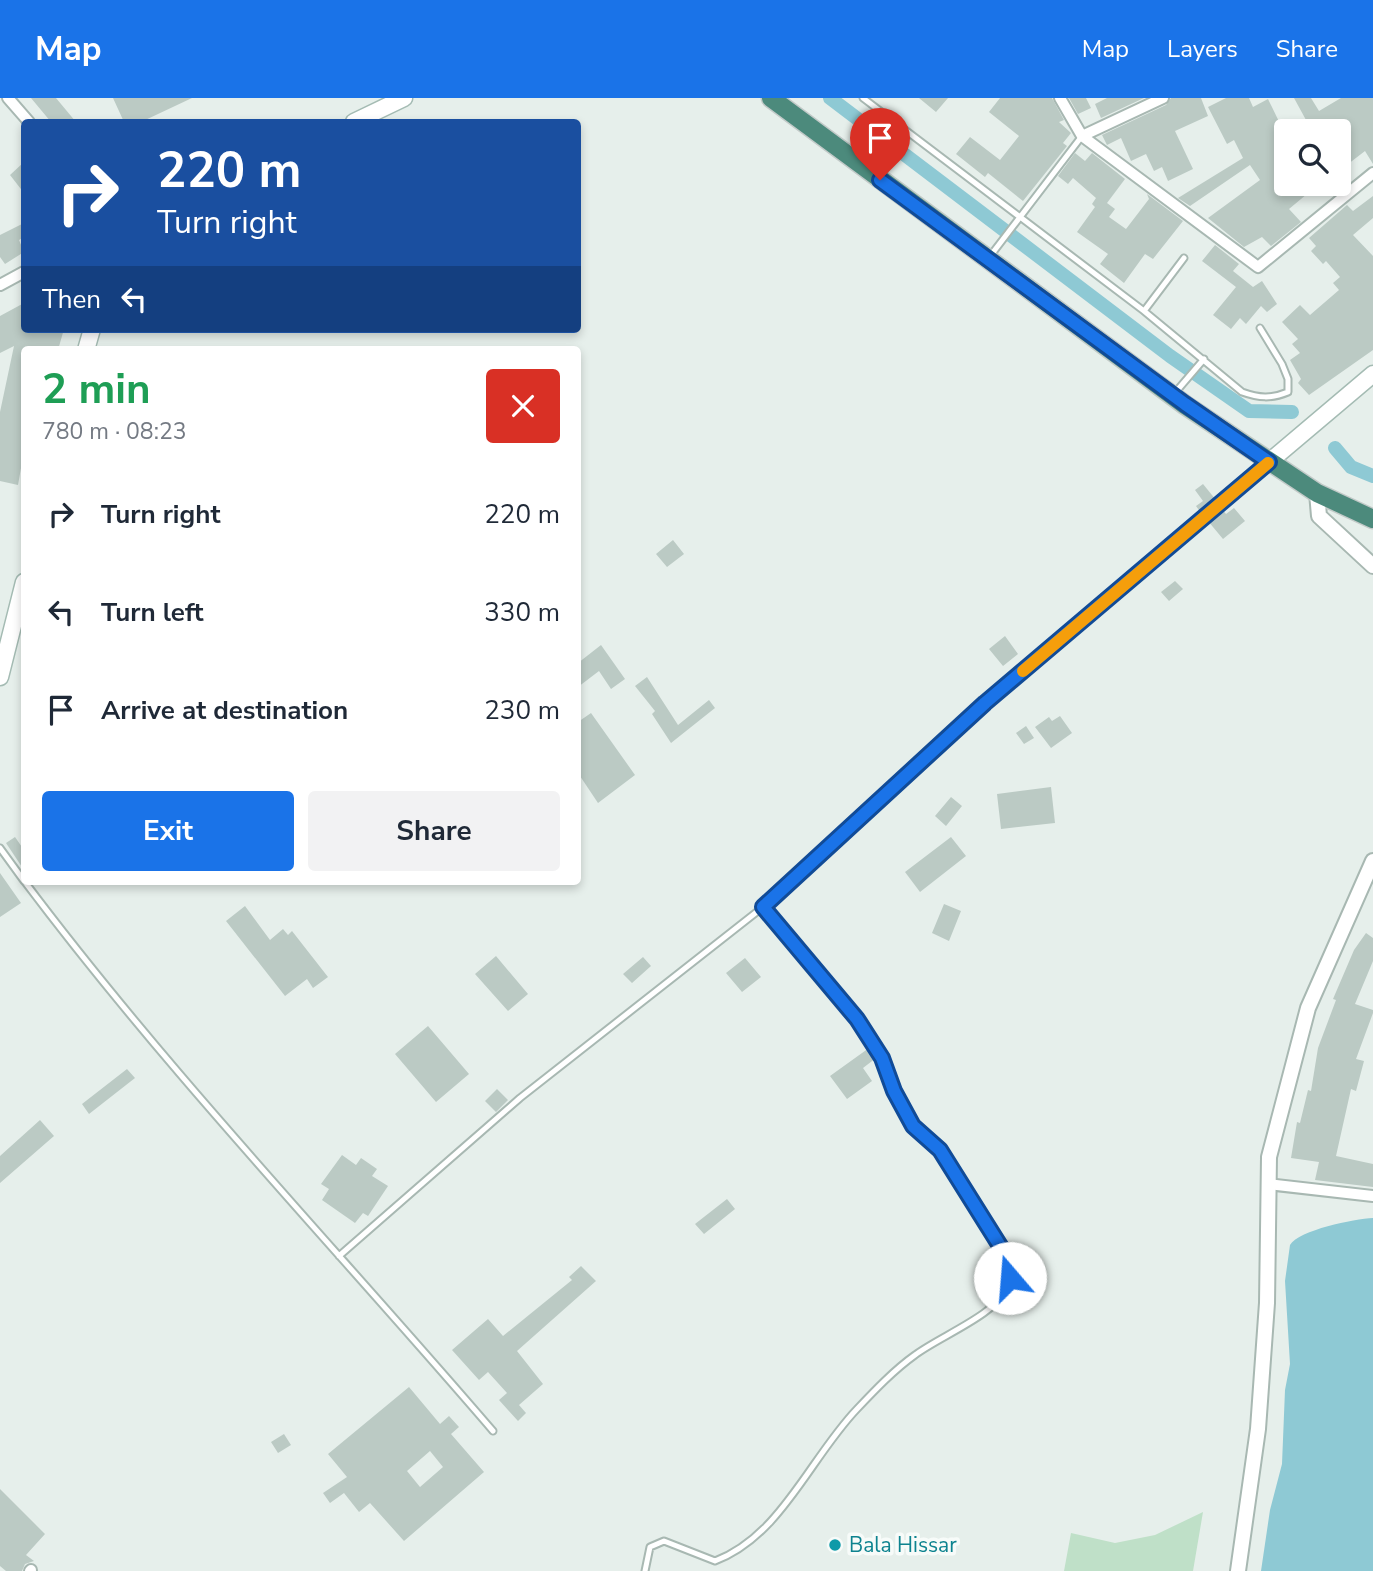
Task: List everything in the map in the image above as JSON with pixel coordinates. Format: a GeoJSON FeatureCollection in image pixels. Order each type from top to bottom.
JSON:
{"type":"FeatureCollection","features":[{"type":"Feature","properties":{"kind":"highway"},"geometry":{"type":"LineString","coordinates":[[771,98],[988,259],[1179,389],[1269,462],[1317,493],[1373,519]]}},
{"type":"Feature","properties":{"kind":"main road"},"geometry":{"type":"LineString","coordinates":[[360,119],[404,98]]}},
{"type":"Feature","properties":{"kind":"main road"},"geometry":{"type":"LineString","coordinates":[[1269,462],[1373,374]]}},
{"type":"Feature","properties":{"kind":"main road"},"geometry":{"type":"LineString","coordinates":[[0,677],[21,594]]}},
{"type":"Feature","properties":{"kind":"street"},"geometry":{"type":"LineString","coordinates":[[8,98],[26,119]]}},
{"type":"Feature","properties":{"kind":"street"},"geometry":{"type":"LineString","coordinates":[[1060,98],[1082,135],[1258,267],[1373,173]]}},
{"type":"Feature","properties":{"kind":"street"},"geometry":{"type":"LineString","coordinates":[[1082,135],[1163,98]]}},
{"type":"Feature","properties":{"kind":"street"},"geometry":{"type":"LineString","coordinates":[[0,285],[21,274]]}},
{"type":"Feature","properties":{"kind":"street"},"geometry":{"type":"LineString","coordinates":[[1317,493],[1319,516],[1373,566]]}},
{"type":"Feature","properties":{"kind":"street"},"geometry":{"type":"LineString","coordinates":[[1238,1571],[1258,1429],[1267,1303],[1269,1157],[1308,1008],[1373,861]]}},
{"type":"Feature","properties":{"kind":"street"},"geometry":{"type":"LineString","coordinates":[[1267,1184],[1373,1196]]}},
{"type":"Feature","properties":{"kind":"lane"},"geometry":{"type":"LineString","coordinates":[[863,98],[1019,220],[1144,311],[1242,392],[1260,398],[1288,392],[1288,379],[1282,364],[1260,328]]}},
{"type":"Feature","properties":{"kind":"lane"},"geometry":{"type":"LineString","coordinates":[[988,259],[1082,135]]}},
{"type":"Feature","properties":{"kind":"lane"},"geometry":{"type":"LineString","coordinates":[[1144,311],[1184,258]]}},
{"type":"Feature","properties":{"kind":"lane"},"geometry":{"type":"LineString","coordinates":[[1179,389],[1204,359]]}},
{"type":"Feature","properties":{"kind":"lane"},"geometry":{"type":"LineString","coordinates":[[339,1256],[520,1098],[763,907],[985,703],[1269,462]]}},
{"type":"Feature","properties":{"kind":"lane"},"geometry":{"type":"LineString","coordinates":[[0,848],[21,876]]}},
{"type":"Feature","properties":{"kind":"lane"},"geometry":{"type":"LineString","coordinates":[[28,885],[86,963],[493,1432]]}},
{"type":"Feature","properties":{"kind":"lane"},"geometry":{"type":"LineString","coordinates":[[645,1571],[650,1547],[664,1541],[715,1561],[750,1544],[772,1520],[832,1435],[869,1396],[915,1355],[999,1301],[1010,1278],[1002,1249],[940,1150],[913,1126],[894,1091],[882,1058],[863,1029],[763,907]]}},
{"type":"Feature","properties":{"kind":"green space"},"geometry":{"type":"Polygon","coordinates":[[[1203,1512],[1193,1571],[1064,1571],[1071,1533],[1115,1543],[1155,1535],[1203,1512]]]}},
{"type":"Feature","properties":{"kind":"water"},"geometry":{"type":"Polygon","coordinates":[[[1373,1218],[1373,1571],[1261,1571],[1270,1510],[1282,1464],[1285,1390],[1290,1364],[1285,1281],[1290,1245],[1315,1230],[1373,1218]]]}},
{"type":"Feature","properties":{"kind":"building"},"geometry":{"type":"Polygon","coordinates":[[[31,98],[56,98],[74,119],[48,119],[31,98]]]}},
{"type":"Feature","properties":{"kind":"building"},"geometry":{"type":"Polygon","coordinates":[[[113,98],[192,98],[147,119],[123,119],[113,98]]]}},
{"type":"Feature","properties":{"kind":"building"},"geometry":{"type":"Polygon","coordinates":[[[919,98],[948,98],[936,112],[919,98]]]}},
{"type":"Feature","properties":{"kind":"building"},"geometry":{"type":"Polygon","coordinates":[[[1000,98],[1052,98],[1064,120],[1059,122],[1071,133],[1063,143],[1067,146],[1023,201],[988,173],[985,177],[956,154],[970,137],[1000,160],[1019,136],[989,112],[1000,98]]]}},
{"type":"Feature","properties":{"kind":"building"},"geometry":{"type":"Polygon","coordinates":[[[1069,98],[1086,98],[1091,108],[1078,114],[1069,98]]]}},
{"type":"Feature","properties":{"kind":"building"},"geometry":{"type":"Polygon","coordinates":[[[1107,98],[1144,98],[1101,118],[1095,104],[1107,98]]]}},
{"type":"Feature","properties":{"kind":"building"},"geometry":{"type":"Polygon","coordinates":[[[1171,98],[1201,98],[1208,116],[1175,131],[1193,169],[1168,181],[1162,167],[1154,171],[1146,154],[1131,161],[1121,138],[1107,145],[1102,135],[1166,105],[1171,98]]]}},
{"type":"Feature","properties":{"kind":"building"},"geometry":{"type":"Polygon","coordinates":[[[1226,98],[1249,98],[1253,107],[1268,99],[1278,119],[1274,119],[1274,196],[1305,196],[1289,209],[1301,222],[1271,246],[1262,237],[1244,247],[1208,218],[1260,180],[1250,165],[1190,206],[1178,198],[1243,158],[1234,140],[1227,144],[1208,107],[1226,98]]]}},
{"type":"Feature","properties":{"kind":"building"},"geometry":{"type":"Polygon","coordinates":[[[1294,98],[1311,98],[1319,111],[1341,98],[1373,98],[1373,164],[1365,151],[1351,162],[1351,119],[1305,119],[1294,98]]]}},
{"type":"Feature","properties":{"kind":"building"},"geometry":{"type":"Polygon","coordinates":[[[1075,153],[1085,161],[1092,153],[1125,179],[1107,203],[1115,209],[1109,217],[1126,229],[1149,199],[1147,194],[1183,221],[1153,259],[1145,254],[1124,283],[1100,264],[1108,254],[1077,232],[1095,207],[1092,204],[1096,198],[1073,178],[1068,184],[1058,176],[1075,153]]]}},
{"type":"Feature","properties":{"kind":"building"},"geometry":{"type":"Polygon","coordinates":[[[21,165],[21,189],[10,175],[21,165]]]}},
{"type":"Feature","properties":{"kind":"building"},"geometry":{"type":"Polygon","coordinates":[[[1373,196],[1373,218],[1353,235],[1373,256],[1373,350],[1309,395],[1298,383],[1301,379],[1290,360],[1300,353],[1292,344],[1298,339],[1282,322],[1300,305],[1310,315],[1339,290],[1333,283],[1340,277],[1326,261],[1323,264],[1311,251],[1316,246],[1309,238],[1347,205],[1353,211],[1373,196]]]}},
{"type":"Feature","properties":{"kind":"building"},"geometry":{"type":"Polygon","coordinates":[[[21,224],[21,254],[5,264],[0,257],[0,235],[21,224]]]}},
{"type":"Feature","properties":{"kind":"building"},"geometry":{"type":"Polygon","coordinates":[[[1215,245],[1239,264],[1233,271],[1253,287],[1262,281],[1277,304],[1267,312],[1261,306],[1246,324],[1240,318],[1231,329],[1213,315],[1236,287],[1202,261],[1215,245]]]}},
{"type":"Feature","properties":{"kind":"building"},"geometry":{"type":"Polygon","coordinates":[[[21,305],[21,333],[63,333],[59,346],[21,346],[21,468],[18,485],[0,481],[0,412],[14,346],[0,353],[0,316],[21,305]]]}},
{"type":"Feature","properties":{"kind":"building"},"geometry":{"type":"Polygon","coordinates":[[[1203,484],[1216,500],[1201,513],[1196,506],[1203,501],[1195,490],[1203,484]]]}},
{"type":"Feature","properties":{"kind":"building"},"geometry":{"type":"Polygon","coordinates":[[[1234,508],[1245,521],[1223,539],[1208,521],[1222,509],[1226,514],[1234,508]]]}},
{"type":"Feature","properties":{"kind":"building"},"geometry":{"type":"Polygon","coordinates":[[[673,540],[684,554],[667,567],[656,554],[673,540]]]}},
{"type":"Feature","properties":{"kind":"building"},"geometry":{"type":"Polygon","coordinates":[[[1175,581],[1183,589],[1169,601],[1161,592],[1175,581]]]}},
{"type":"Feature","properties":{"kind":"building"},"geometry":{"type":"Polygon","coordinates":[[[1005,636],[1018,654],[1003,666],[989,649],[1005,636]]]}},
{"type":"Feature","properties":{"kind":"building"},"geometry":{"type":"Polygon","coordinates":[[[601,645],[625,679],[611,689],[599,671],[581,685],[581,661],[601,645]]]}},
{"type":"Feature","properties":{"kind":"building"},"geometry":{"type":"Polygon","coordinates":[[[647,677],[678,725],[709,700],[715,708],[671,743],[652,714],[655,711],[635,686],[647,677]]]}},
{"type":"Feature","properties":{"kind":"building"},"geometry":{"type":"Polygon","coordinates":[[[591,713],[635,775],[598,803],[581,778],[581,720],[591,713]]]}},
{"type":"Feature","properties":{"kind":"building"},"geometry":{"type":"Polygon","coordinates":[[[1060,716],[1072,733],[1051,748],[1035,727],[1049,717],[1052,721],[1060,716]]]}},
{"type":"Feature","properties":{"kind":"building"},"geometry":{"type":"Polygon","coordinates":[[[1026,726],[1034,738],[1024,744],[1016,733],[1026,726]]]}},
{"type":"Feature","properties":{"kind":"building"},"geometry":{"type":"Polygon","coordinates":[[[1051,787],[1055,823],[1001,829],[997,794],[1051,787]]]}},
{"type":"Feature","properties":{"kind":"building"},"geometry":{"type":"Polygon","coordinates":[[[951,797],[962,806],[946,826],[935,816],[951,797]]]}},
{"type":"Feature","properties":{"kind":"building"},"geometry":{"type":"Polygon","coordinates":[[[15,837],[21,846],[21,866],[6,843],[15,837]]]}},
{"type":"Feature","properties":{"kind":"building"},"geometry":{"type":"Polygon","coordinates":[[[951,837],[966,856],[920,892],[905,872],[951,837]]]}},
{"type":"Feature","properties":{"kind":"building"},"geometry":{"type":"Polygon","coordinates":[[[0,873],[21,903],[0,917],[0,873]]]}},
{"type":"Feature","properties":{"kind":"building"},"geometry":{"type":"Polygon","coordinates":[[[944,904],[961,911],[949,941],[932,933],[944,904]]]}},
{"type":"Feature","properties":{"kind":"building"},"geometry":{"type":"Polygon","coordinates":[[[245,906],[270,940],[283,929],[288,935],[292,931],[328,977],[313,988],[307,979],[285,996],[226,921],[245,906]]]}},
{"type":"Feature","properties":{"kind":"building"},"geometry":{"type":"Polygon","coordinates":[[[1366,933],[1373,938],[1373,961],[1355,1004],[1373,1010],[1373,1013],[1356,1059],[1364,1061],[1356,1091],[1351,1089],[1336,1156],[1373,1164],[1373,1187],[1315,1180],[1319,1162],[1291,1158],[1297,1122],[1300,1123],[1308,1090],[1311,1091],[1318,1048],[1336,1000],[1333,999],[1354,950],[1366,933]]]}},
{"type":"Feature","properties":{"kind":"building"},"geometry":{"type":"Polygon","coordinates":[[[496,956],[528,994],[508,1011],[475,974],[496,956]]]}},
{"type":"Feature","properties":{"kind":"building"},"geometry":{"type":"Polygon","coordinates":[[[643,957],[651,966],[632,983],[623,974],[643,957]]]}},
{"type":"Feature","properties":{"kind":"building"},"geometry":{"type":"Polygon","coordinates":[[[745,958],[761,977],[742,992],[726,973],[745,958]]]}},
{"type":"Feature","properties":{"kind":"building"},"geometry":{"type":"Polygon","coordinates":[[[428,1026],[469,1074],[436,1102],[395,1054],[428,1026]]]}},
{"type":"Feature","properties":{"kind":"building"},"geometry":{"type":"Polygon","coordinates":[[[869,1048],[876,1058],[863,1068],[872,1081],[847,1099],[830,1076],[869,1048]]]}},
{"type":"Feature","properties":{"kind":"building"},"geometry":{"type":"Polygon","coordinates":[[[127,1069],[135,1078],[89,1114],[82,1104],[127,1069]]]}},
{"type":"Feature","properties":{"kind":"building"},"geometry":{"type":"Polygon","coordinates":[[[497,1089],[508,1100],[496,1112],[485,1101],[497,1089]]]}},
{"type":"Feature","properties":{"kind":"building"},"geometry":{"type":"Polygon","coordinates":[[[40,1120],[54,1136],[0,1183],[0,1156],[40,1120]]]}},
{"type":"Feature","properties":{"kind":"building"},"geometry":{"type":"Polygon","coordinates":[[[342,1155],[356,1165],[361,1158],[377,1169],[372,1176],[388,1186],[368,1216],[363,1213],[355,1223],[322,1200],[329,1189],[321,1184],[342,1155]]]}},
{"type":"Feature","properties":{"kind":"building"},"geometry":{"type":"Polygon","coordinates":[[[727,1199],[735,1209],[704,1234],[695,1224],[727,1199]]]}},
{"type":"Feature","properties":{"kind":"building"},"geometry":{"type":"Polygon","coordinates":[[[581,1266],[596,1281],[517,1351],[543,1384],[519,1405],[526,1413],[518,1421],[499,1400],[507,1393],[488,1372],[479,1380],[452,1350],[488,1319],[503,1336],[572,1280],[569,1277],[581,1266]]]}},
{"type":"Feature","properties":{"kind":"building"},"geometry":{"type":"Polygon","coordinates":[[[409,1387],[440,1424],[449,1416],[459,1427],[451,1434],[484,1472],[404,1541],[370,1503],[359,1512],[344,1493],[330,1503],[323,1493],[347,1477],[328,1454],[409,1387]],[[430,1451],[407,1471],[420,1487],[443,1467],[430,1451]]]}},
{"type":"Feature","properties":{"kind":"building"},"geometry":{"type":"Polygon","coordinates":[[[284,1434],[291,1445],[278,1453],[271,1442],[284,1434]]]}},
{"type":"Feature","properties":{"kind":"building"},"geometry":{"type":"Polygon","coordinates":[[[0,1489],[45,1534],[26,1555],[34,1561],[25,1564],[22,1571],[6,1571],[0,1566],[0,1489]]]}},
{"type":"Feature","properties":{"kind":"waterway"},"geometry":{"type":"LineString","coordinates":[[830,98],[1170,356],[1249,411],[1292,412]]}},
{"type":"Feature","properties":{"kind":"waterway"},"geometry":{"type":"LineString","coordinates":[[1335,448],[1351,467],[1373,476]]}},
{"type":"Feature","properties":{"kind":"slow traffic"},"geometry":{"type":"LineString","coordinates":[[1023,671],[1268,463]]}},
{"type":"Feature","properties":{"kind":"place","name":"Bala Hissar"},"geometry":{"type":"Point","coordinates":[835,1545]}},
{"type":"Feature","properties":{"kind":"route"},"geometry":{"type":"LineString","coordinates":[[880,180],[1185,404],[1269,462],[985,703],[763,907],[857,1019],[882,1058],[894,1091],[913,1126],[940,1150],[1002,1249],[1010,1278]]}}]}
